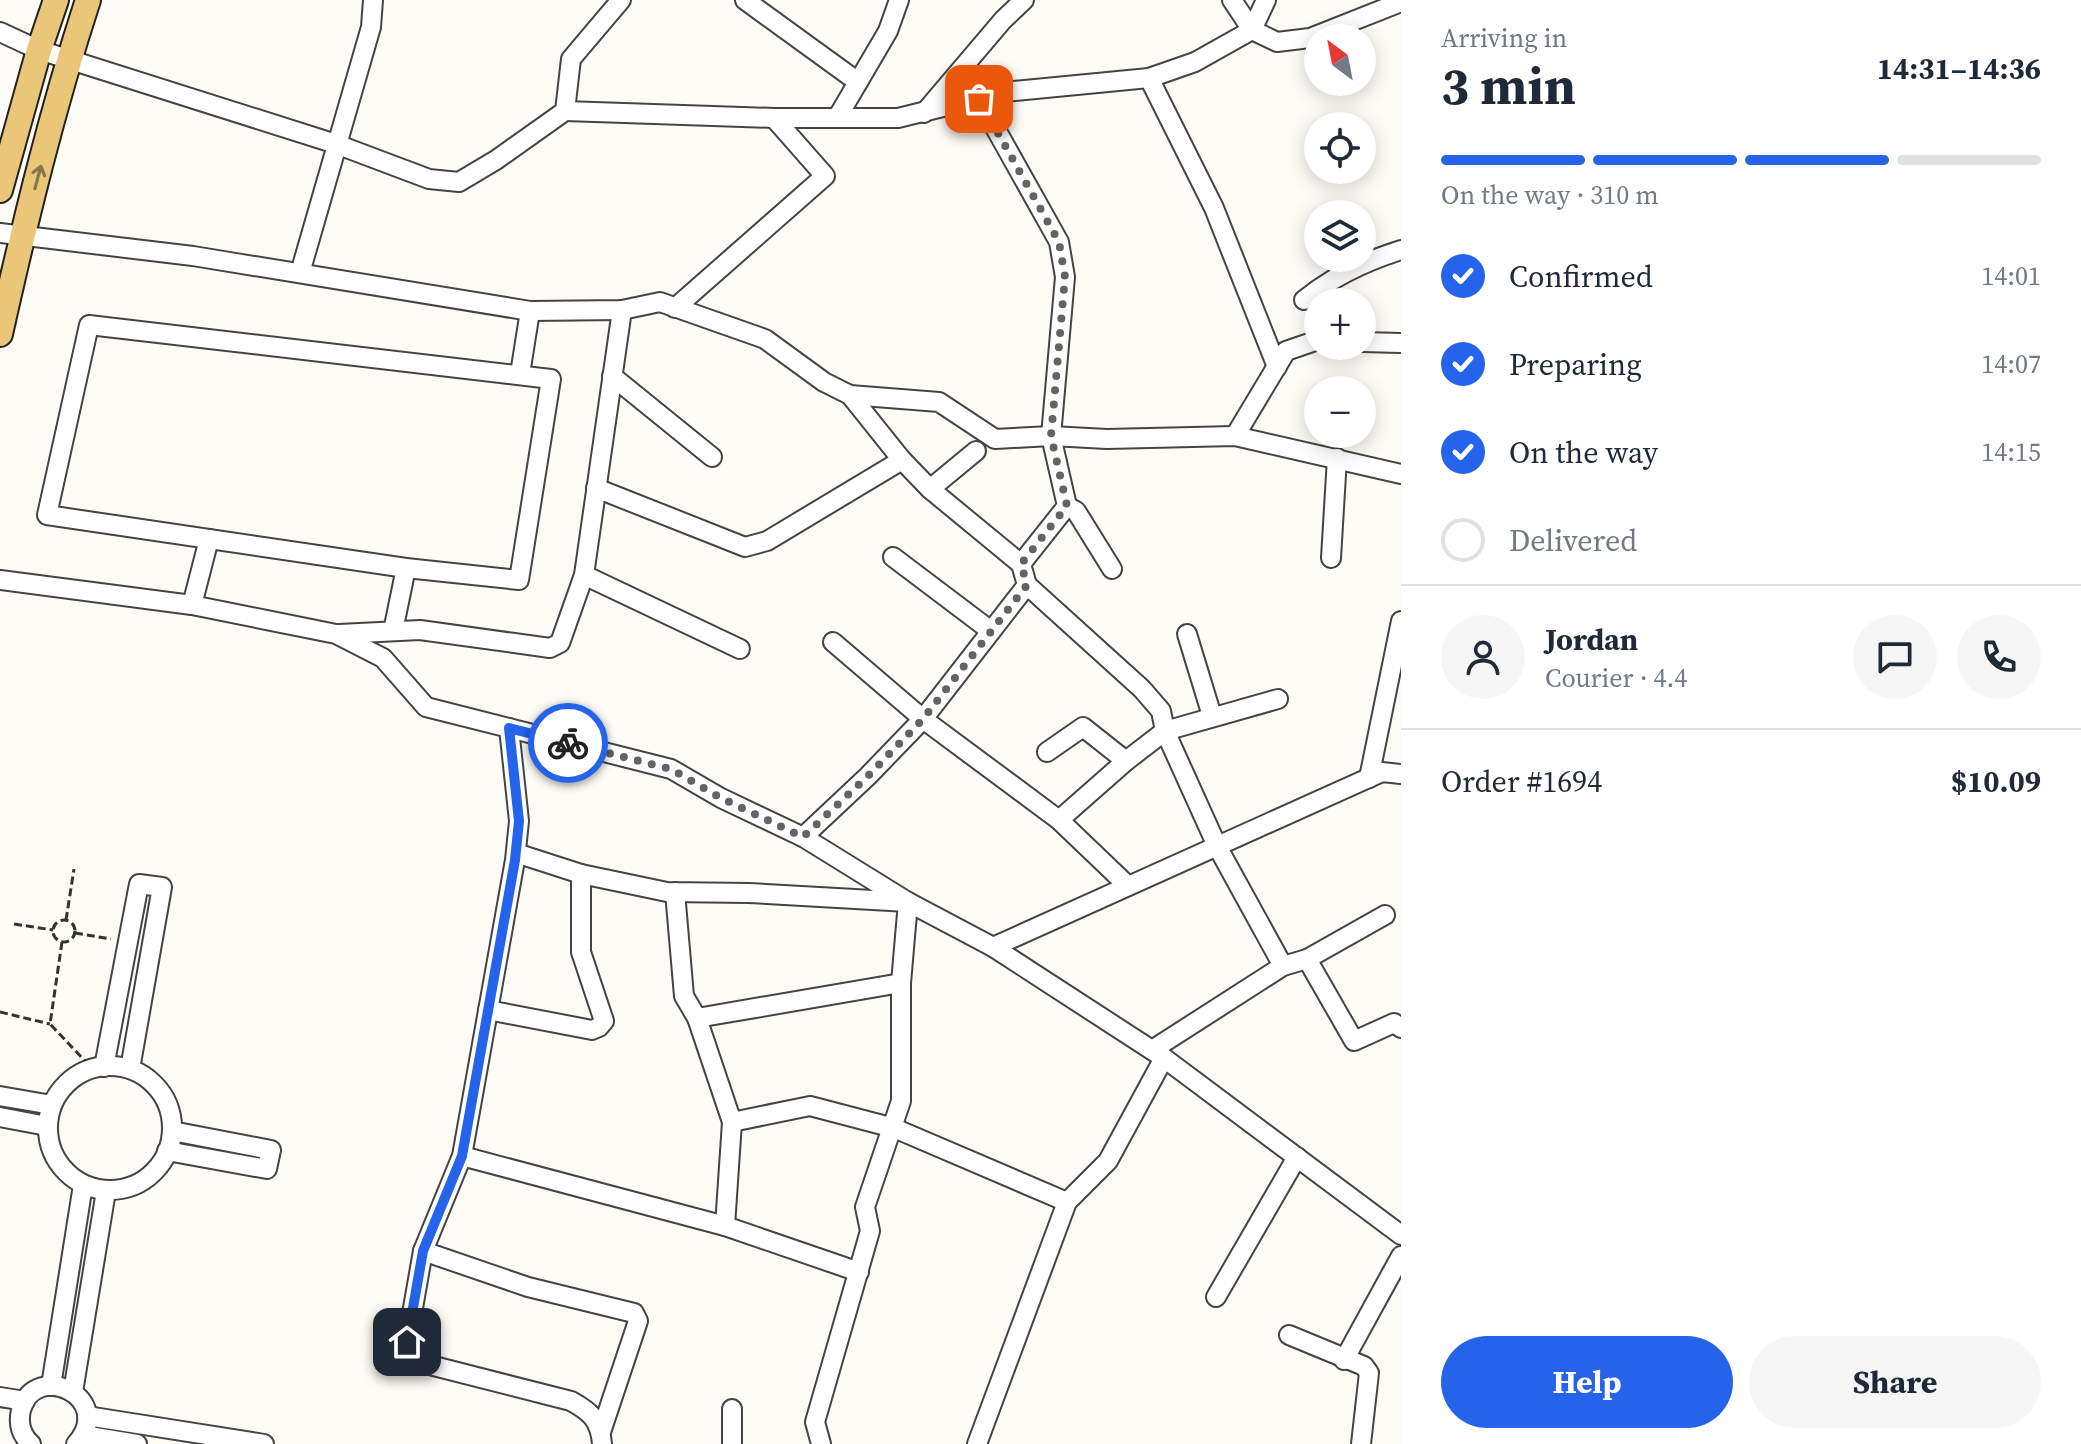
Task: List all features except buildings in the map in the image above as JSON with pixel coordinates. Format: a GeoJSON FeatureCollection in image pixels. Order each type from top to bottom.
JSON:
{"type":"FeatureCollection","features":[{"type":"Feature","properties":{"kind":"main road"},"geometry":{"type":"LineString","coordinates":[[0,190],[56,0]]}},
{"type":"Feature","properties":{"kind":"main road"},"geometry":{"type":"LineString","coordinates":[[0,334],[11,234],[88,0]]}},
{"type":"Feature","properties":{"kind":"street"},"geometry":{"type":"LineString","coordinates":[[300,273],[371,27],[373,0]]}},
{"type":"Feature","properties":{"kind":"street"},"geometry":{"type":"LineString","coordinates":[[565,111],[571,59],[621,0]]}},
{"type":"Feature","properties":{"kind":"street"},"geometry":{"type":"LineString","coordinates":[[745,0],[858,82]]}},
{"type":"Feature","properties":{"kind":"street"},"geometry":{"type":"LineString","coordinates":[[837,118],[888,31],[899,0]]}},
{"type":"Feature","properties":{"kind":"street"},"geometry":{"type":"LineString","coordinates":[[924,113],[1003,20],[1024,0]]}},
{"type":"Feature","properties":{"kind":"street"},"geometry":{"type":"LineString","coordinates":[[1232,0],[1252,30],[1277,42],[1310,38],[1401,2]]}},
{"type":"Feature","properties":{"kind":"street"},"geometry":{"type":"LineString","coordinates":[[0,32],[39,50],[336,144],[429,179],[459,182],[565,111],[774,118],[898,118],[1004,92],[1149,78],[1195,62],[1252,30],[1266,0]]}},
{"type":"Feature","properties":{"kind":"street"},"geometry":{"type":"LineString","coordinates":[[1149,78],[1214,208],[1277,367]]}},
{"type":"Feature","properties":{"kind":"street"},"geometry":{"type":"LineString","coordinates":[[979,99],[1059,242],[1065,277],[1051,436],[1067,506],[1076,511],[1112,569]]}},
{"type":"Feature","properties":{"kind":"street"},"geometry":{"type":"LineString","coordinates":[[675,308],[825,176],[774,118]]}},
{"type":"Feature","properties":{"kind":"street"},"geometry":{"type":"LineString","coordinates":[[11,234],[193,256],[530,311],[622,310],[660,302],[765,339],[824,382],[850,395],[939,402],[995,439],[1235,436],[1401,474]]}},
{"type":"Feature","properties":{"kind":"street"},"geometry":{"type":"LineString","coordinates":[[1319,288],[1380,257],[1401,250]]}},
{"type":"Feature","properties":{"kind":"street"},"geometry":{"type":"LineString","coordinates":[[0,580],[192,605],[336,634],[420,630],[550,648],[560,643],[565,634],[584,575],[622,310]]}},
{"type":"Feature","properties":{"kind":"street"},"geometry":{"type":"LineString","coordinates":[[520,374],[530,311]]}},
{"type":"Feature","properties":{"kind":"street"},"geometry":{"type":"LineString","coordinates":[[89,325],[520,374],[551,379],[519,580],[406,568],[47,515],[89,325]]}},
{"type":"Feature","properties":{"kind":"street"},"geometry":{"type":"LineString","coordinates":[[1376,342],[1401,343]]}},
{"type":"Feature","properties":{"kind":"street"},"geometry":{"type":"LineString","coordinates":[[1235,436],[1286,351],[1304,345]]}},
{"type":"Feature","properties":{"kind":"street"},"geometry":{"type":"LineString","coordinates":[[612,376],[712,457]]}},
{"type":"Feature","properties":{"kind":"street"},"geometry":{"type":"LineString","coordinates":[[850,395],[902,460],[930,489],[1021,564],[1027,585],[1142,689],[1161,711],[1165,731],[1217,846],[1283,966]]}},
{"type":"Feature","properties":{"kind":"street"},"geometry":{"type":"LineString","coordinates":[[930,489],[976,451]]}},
{"type":"Feature","properties":{"kind":"street"},"geometry":{"type":"LineString","coordinates":[[1331,558],[1337,458]]}},
{"type":"Feature","properties":{"kind":"street"},"geometry":{"type":"LineString","coordinates":[[596,488],[745,547],[767,541],[902,460]]}},
{"type":"Feature","properties":{"kind":"street"},"geometry":{"type":"LineString","coordinates":[[1021,564],[1067,506]]}},
{"type":"Feature","properties":{"kind":"street"},"geometry":{"type":"LineString","coordinates":[[192,605],[209,539]]}},
{"type":"Feature","properties":{"kind":"street"},"geometry":{"type":"LineString","coordinates":[[893,557],[991,631]]}},
{"type":"Feature","properties":{"kind":"street"},"geometry":{"type":"LineString","coordinates":[[393,631],[406,568]]}},
{"type":"Feature","properties":{"kind":"street"},"geometry":{"type":"LineString","coordinates":[[584,575],[740,649]]}},
{"type":"Feature","properties":{"kind":"street"},"geometry":{"type":"LineString","coordinates":[[803,837],[923,719],[1027,585]]}},
{"type":"Feature","properties":{"kind":"street"},"geometry":{"type":"LineString","coordinates":[[1369,778],[1401,621]]}},
{"type":"Feature","properties":{"kind":"street"},"geometry":{"type":"LineString","coordinates":[[336,634],[383,658],[426,707],[671,769],[721,798],[803,837],[908,902],[993,947],[1158,1054],[1401,1235]]}},
{"type":"Feature","properties":{"kind":"street"},"geometry":{"type":"LineString","coordinates":[[1187,634],[1212,716]]}},
{"type":"Feature","properties":{"kind":"street"},"geometry":{"type":"LineString","coordinates":[[833,642],[923,719],[1059,820],[1128,886]]}},
{"type":"Feature","properties":{"kind":"street"},"geometry":{"type":"LineString","coordinates":[[1059,820],[1165,731],[1278,699]]}},
{"type":"Feature","properties":{"kind":"street"},"geometry":{"type":"LineString","coordinates":[[1047,752],[1083,727],[1126,761]]}},
{"type":"Feature","properties":{"kind":"street"},"geometry":{"type":"LineString","coordinates":[[509,728],[519,821],[516,853],[462,1156],[423,1251],[407,1342],[422,1363],[571,1401],[591,1412],[601,1438]]}},
{"type":"Feature","properties":{"kind":"street"},"geometry":{"type":"LineString","coordinates":[[993,947],[1382,772],[1401,774]]}},
{"type":"Feature","properties":{"kind":"street"},"geometry":{"type":"LineString","coordinates":[[516,853],[581,874],[675,892],[778,894],[908,902]]}},
{"type":"Feature","properties":{"kind":"street"},"geometry":{"type":"LineString","coordinates":[[488,1010],[592,1030],[604,1021],[581,952],[581,874]]}},
{"type":"Feature","properties":{"kind":"street"},"geometry":{"type":"LineString","coordinates":[[98,1068],[139,884],[162,887],[130,1069]]}},
{"type":"Feature","properties":{"kind":"street"},"geometry":{"type":"LineString","coordinates":[[675,892],[684,996],[697,1018],[732,1122],[725,1226]]}},
{"type":"Feature","properties":{"kind":"street"},"geometry":{"type":"LineString","coordinates":[[821,1444],[815,1422],[870,1231],[865,1207],[901,1101],[901,983],[908,902]]}},
{"type":"Feature","properties":{"kind":"street"},"geometry":{"type":"LineString","coordinates":[[977,1444],[1067,1202],[1108,1161],[1158,1054],[1283,966],[1307,959],[1385,915]]}},
{"type":"Feature","properties":{"kind":"street"},"geometry":{"type":"LineString","coordinates":[[1307,959],[1354,1041],[1394,1023],[1401,1028]]}},
{"type":"Feature","properties":{"kind":"street"},"geometry":{"type":"LineString","coordinates":[[697,1018],[901,983]]}},
{"type":"Feature","properties":{"kind":"street"},"geometry":{"type":"LineString","coordinates":[[98,1068],[130,1069],[146,1077],[168,1105],[172,1131],[167,1151],[155,1172],[141,1183],[106,1191],[83,1185],[60,1167],[51,1152],[47,1126],[52,1105],[64,1085],[78,1074],[98,1068]]}},
{"type":"Feature","properties":{"kind":"street"},"geometry":{"type":"LineString","coordinates":[[0,1096],[52,1105]]}},
{"type":"Feature","properties":{"kind":"street"},"geometry":{"type":"LineString","coordinates":[[732,1122],[810,1106],[894,1128],[1067,1202]]}},
{"type":"Feature","properties":{"kind":"street"},"geometry":{"type":"LineString","coordinates":[[0,1117],[47,1126]]}},
{"type":"Feature","properties":{"kind":"street"},"geometry":{"type":"LineString","coordinates":[[167,1151],[267,1169],[271,1150],[172,1131]]}},
{"type":"Feature","properties":{"kind":"street"},"geometry":{"type":"LineString","coordinates":[[462,1156],[725,1226],[859,1272]]}},
{"type":"Feature","properties":{"kind":"street"},"geometry":{"type":"LineString","coordinates":[[1216,1297],[1297,1157]]}},
{"type":"Feature","properties":{"kind":"street"},"geometry":{"type":"LineString","coordinates":[[51,1386],[83,1185]]}},
{"type":"Feature","properties":{"kind":"street"},"geometry":{"type":"LineString","coordinates":[[73,1392],[106,1191]]}},
{"type":"Feature","properties":{"kind":"street"},"geometry":{"type":"LineString","coordinates":[[423,1251],[528,1287],[637,1316],[601,1438]]}},
{"type":"Feature","properties":{"kind":"street"},"geometry":{"type":"LineString","coordinates":[[1344,1360],[1401,1256]]}},
{"type":"Feature","properties":{"kind":"street"},"geometry":{"type":"LineString","coordinates":[[1289,1335],[1364,1366],[1369,1373],[1361,1444]]}},
{"type":"Feature","properties":{"kind":"street"},"geometry":{"type":"LineString","coordinates":[[31,1444],[22,1432],[20,1422],[25,1401],[36,1390],[51,1386],[64,1387],[80,1398],[82,1431]]}},
{"type":"Feature","properties":{"kind":"street"},"geometry":{"type":"LineString","coordinates":[[0,1397],[25,1401]]}},
{"type":"Feature","properties":{"kind":"street"},"geometry":{"type":"LineString","coordinates":[[732,1409],[732,1444]]}},
{"type":"Feature","properties":{"kind":"street"},"geometry":{"type":"LineString","coordinates":[[0,1419],[20,1422]]}},
{"type":"Feature","properties":{"kind":"street"},"geometry":{"type":"LineString","coordinates":[[82,1431],[137,1444]]}},
{"type":"Feature","properties":{"kind":"street"},"geometry":{"type":"LineString","coordinates":[[82,1431],[264,1444]]}},
{"type":"Feature","properties":{"kind":"path"},"geometry":{"type":"LineString","coordinates":[[66,920],[74,869]]}},
{"type":"Feature","properties":{"kind":"path"},"geometry":{"type":"LineString","coordinates":[[62,942],[54,937],[53,930],[56,923],[66,920]]}},
{"type":"Feature","properties":{"kind":"path"},"geometry":{"type":"LineString","coordinates":[[62,942],[71,939],[75,933],[74,926],[66,920]]}},
{"type":"Feature","properties":{"kind":"path"},"geometry":{"type":"LineString","coordinates":[[14,924],[53,930]]}},
{"type":"Feature","properties":{"kind":"path"},"geometry":{"type":"LineString","coordinates":[[75,933],[128,942]]}},
{"type":"Feature","properties":{"kind":"path"},"geometry":{"type":"LineString","coordinates":[[50,1024],[62,942]]}},
{"type":"Feature","properties":{"kind":"path"},"geometry":{"type":"LineString","coordinates":[[0,1012],[50,1024],[98,1068]]}},
{"type":"Feature","properties":{"kind":"way so far"},"geometry":{"type":"LineString","coordinates":[[568,743],[671,769],[721,798],[803,837],[923,719],[1027,585],[1021,564],[1067,506],[1051,436],[1065,277],[1059,242],[979,99]]}},
{"type":"Feature","properties":{"kind":"route"},"geometry":{"type":"LineString","coordinates":[[407,1342],[423,1251],[462,1156],[515,860],[519,821],[509,728],[568,743]]}}]}
